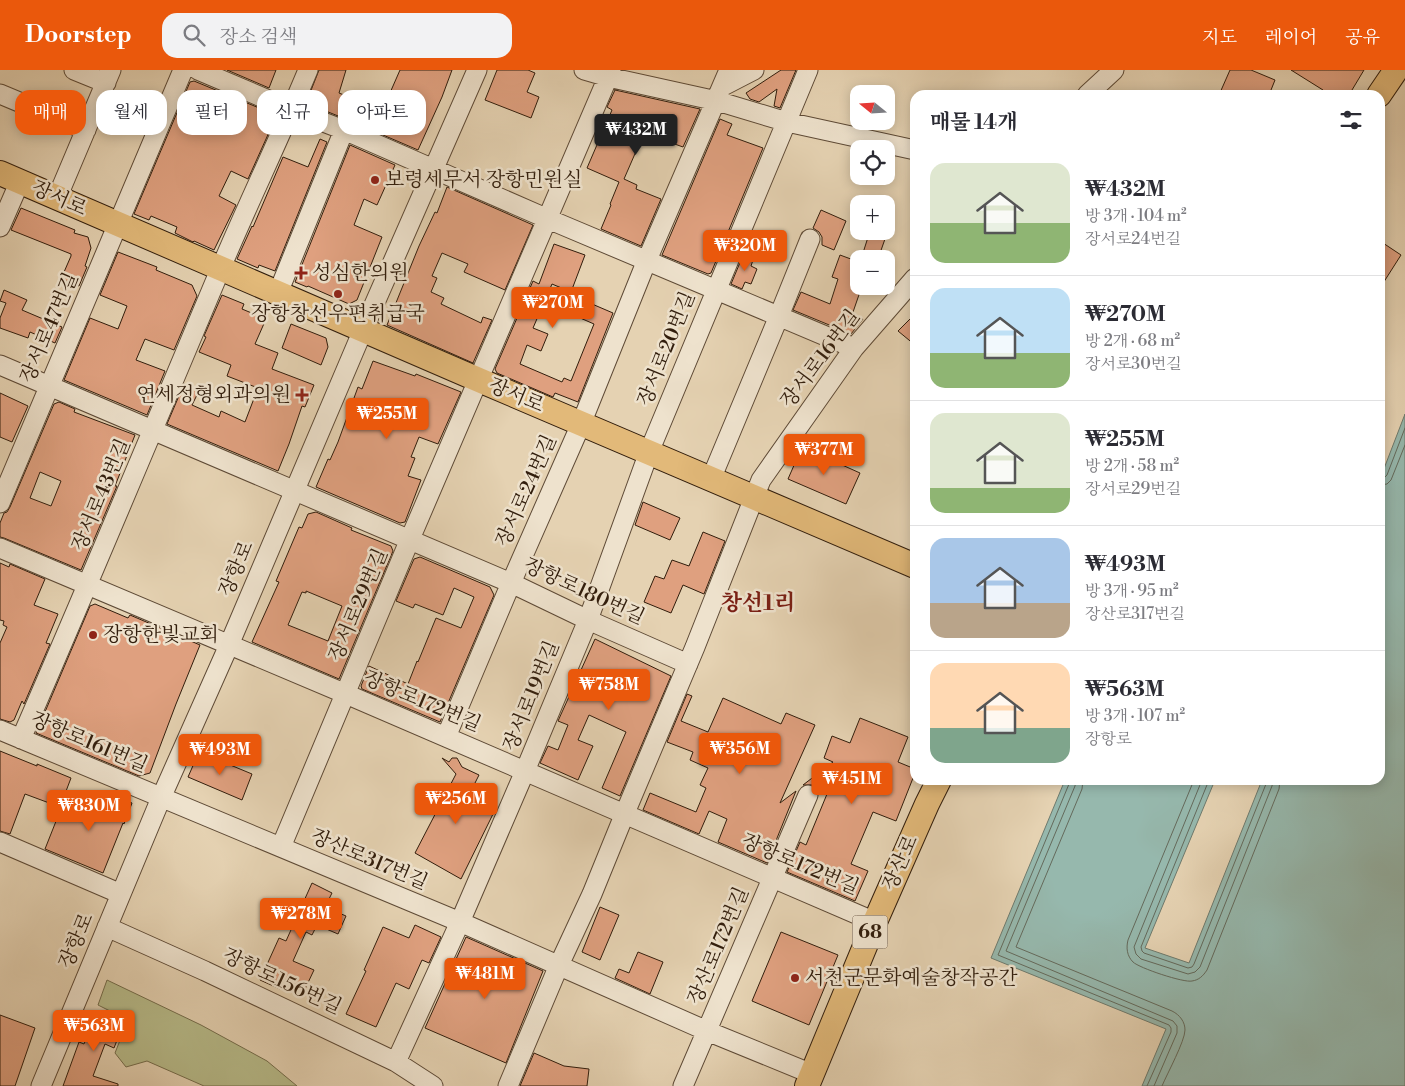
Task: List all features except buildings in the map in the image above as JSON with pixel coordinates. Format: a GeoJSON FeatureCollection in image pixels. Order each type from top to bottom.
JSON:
{"type":"FeatureCollection","features":[{"type":"Feature","properties":{"kind":"main road"},"geometry":{"type":"LineString","coordinates":[[1382,90],[1396,70]]}},
{"type":"Feature","properties":{"kind":"main road","name":"장서로"},"geometry":{"type":"LineString","coordinates":[[10,177],[910,564]]}},
{"type":"Feature","properties":{"kind":"main road","name":"장산로"},"geometry":{"type":"LineString","coordinates":[[809,1080],[875,922],[926,804],[936,785]]}},
{"type":"Feature","properties":{"kind":"street"},"geometry":{"type":"LineString","coordinates":[[74,70],[109,77],[86,130]]}},
{"type":"Feature","properties":{"kind":"street"},"geometry":{"type":"LineString","coordinates":[[118,225],[183,70]]}},
{"type":"Feature","properties":{"kind":"street"},"geometry":{"type":"LineString","coordinates":[[198,70],[257,95]]}},
{"type":"Feature","properties":{"kind":"street","name":"장서로43번길"},"geometry":{"type":"LineString","coordinates":[[300,90],[308,70]]}},
{"type":"Feature","properties":{"kind":"street","name":"장항로"},"geometry":{"type":"LineString","coordinates":[[41,1086],[161,798],[477,70]]}},
{"type":"Feature","properties":{"kind":"street"},"geometry":{"type":"LineString","coordinates":[[584,70],[723,86],[787,122],[910,149]]}},
{"type":"Feature","properties":{"kind":"street"},"geometry":{"type":"LineString","coordinates":[[723,86],[754,70]]}},
{"type":"Feature","properties":{"kind":"street","name":"장서로20번길"},"geometry":{"type":"LineString","coordinates":[[649,452],[808,70]]}},
{"type":"Feature","properties":{"kind":"street"},"geometry":{"type":"LineString","coordinates":[[1092,90],[1114,70]]}},
{"type":"Feature","properties":{"kind":"street","name":"장서로29번길"},"geometry":{"type":"LineString","coordinates":[[281,847],[609,73]]}},
{"type":"Feature","properties":{"kind":"street","name":"장서로24번길"},"geometry":{"type":"LineString","coordinates":[[446,737],[581,424],[647,260],[723,86]]}},
{"type":"Feature","properties":{"kind":"street"},"geometry":{"type":"LineString","coordinates":[[0,94],[15,100]]}},
{"type":"Feature","properties":{"kind":"street"},"geometry":{"type":"LineString","coordinates":[[58,198],[84,135]]}},
{"type":"Feature","properties":{"kind":"street","name":"장서로43번길"},"geometry":{"type":"LineString","coordinates":[[21,739],[154,430],[221,268],[281,135]]}},
{"type":"Feature","properties":{"kind":"street"},"geometry":{"type":"LineString","coordinates":[[278,293],[342,135]]}},
{"type":"Feature","properties":{"kind":"street"},"geometry":{"type":"LineString","coordinates":[[355,135],[548,219],[854,348]]}},
{"type":"Feature","properties":{"kind":"street"},"geometry":{"type":"LineString","coordinates":[[0,227],[10,177]]}},
{"type":"Feature","properties":{"kind":"street","name":"장서로47번길"},"geometry":{"type":"LineString","coordinates":[[0,503],[118,225]]}},
{"type":"Feature","properties":{"kind":"street"},"geometry":{"type":"LineString","coordinates":[[710,479],[810,239]]}},
{"type":"Feature","properties":{"kind":"street","name":"장서로16번길"},"geometry":{"type":"LineString","coordinates":[[625,813],[688,664],[761,480],[854,348],[910,284]]}},
{"type":"Feature","properties":{"kind":"street","name":"장항로180번길"},"geometry":{"type":"LineString","coordinates":[[0,365],[410,539],[688,664]]}},
{"type":"Feature","properties":{"kind":"street","name":"장서로19번길"},"geometry":{"type":"LineString","coordinates":[[396,1062],[526,771],[588,620],[649,452]]}},
{"type":"Feature","properties":{"kind":"street","name":"장항로172번길"},"geometry":{"type":"LineString","coordinates":[[0,548],[625,813],[875,922]]}},
{"type":"Feature","properties":{"kind":"street","name":"장항로161번길"},"geometry":{"type":"LineString","coordinates":[[0,730],[161,798]]}},
{"type":"Feature","properties":{"kind":"street","name":"장산로172번길"},"geometry":{"type":"LineString","coordinates":[[707,1031],[808,795]]}},
{"type":"Feature","properties":{"kind":"street","name":"장산로317번길"},"geometry":{"type":"LineString","coordinates":[[161,798],[559,965],[707,1031],[809,1080]]}},
{"type":"Feature","properties":{"kind":"street"},"geometry":{"type":"LineString","coordinates":[[508,1086],[559,965],[592,894],[625,813]]}},
{"type":"Feature","properties":{"kind":"street"},"geometry":{"type":"LineString","coordinates":[[0,842],[121,894]]}},
{"type":"Feature","properties":{"kind":"street","name":"장항로156번길"},"geometry":{"type":"LineString","coordinates":[[107,926],[396,1062],[433,1086]]}},
{"type":"Feature","properties":{"kind":"street"},"geometry":{"type":"LineString","coordinates":[[683,1086],[707,1031]]}},
{"type":"Feature","properties":{"kind":"green space"},"geometry":{"type":"Polygon","coordinates":[[[107,980],[201,1025],[267,1061],[297,1086],[204,1086],[147,1061],[126,1067],[115,1053],[128,1020],[98,1005],[107,980]]]}},
{"type":"Feature","properties":{"kind":"water"},"geometry":{"type":"Polygon","coordinates":[[[1405,414],[1405,1086],[1142,1086],[1166,1029],[991,958],[1063,785],[1213,785],[1145,948],[1189,963],[1260,785],[1385,785],[1385,466],[1405,414]]]}},
{"type":"Feature","properties":{"kind":"place","name":"보령세무서 장항민원실"},"geometry":{"type":"Point","coordinates":[375,180]}},
{"type":"Feature","properties":{"kind":"place","name":"성심한의원"},"geometry":{"type":"Point","coordinates":[301,273]}},
{"type":"Feature","properties":{"kind":"place","name":"장항창선우편취급국"},"geometry":{"type":"Point","coordinates":[338,294]}},
{"type":"Feature","properties":{"kind":"place","name":"연세정형외과의원"},"geometry":{"type":"Point","coordinates":[302,395]}},
{"type":"Feature","properties":{"kind":"place","name":"장항한빛교회"},"geometry":{"type":"Point","coordinates":[93,635]}},
{"type":"Feature","properties":{"kind":"place","name":"서천군문화예술창작공간"},"geometry":{"type":"Point","coordinates":[795,978]}},
{"type":"Feature","properties":{"kind":"district","name":"창선1리"},"geometry":{"type":"Point","coordinates":[758,603]}}]}
